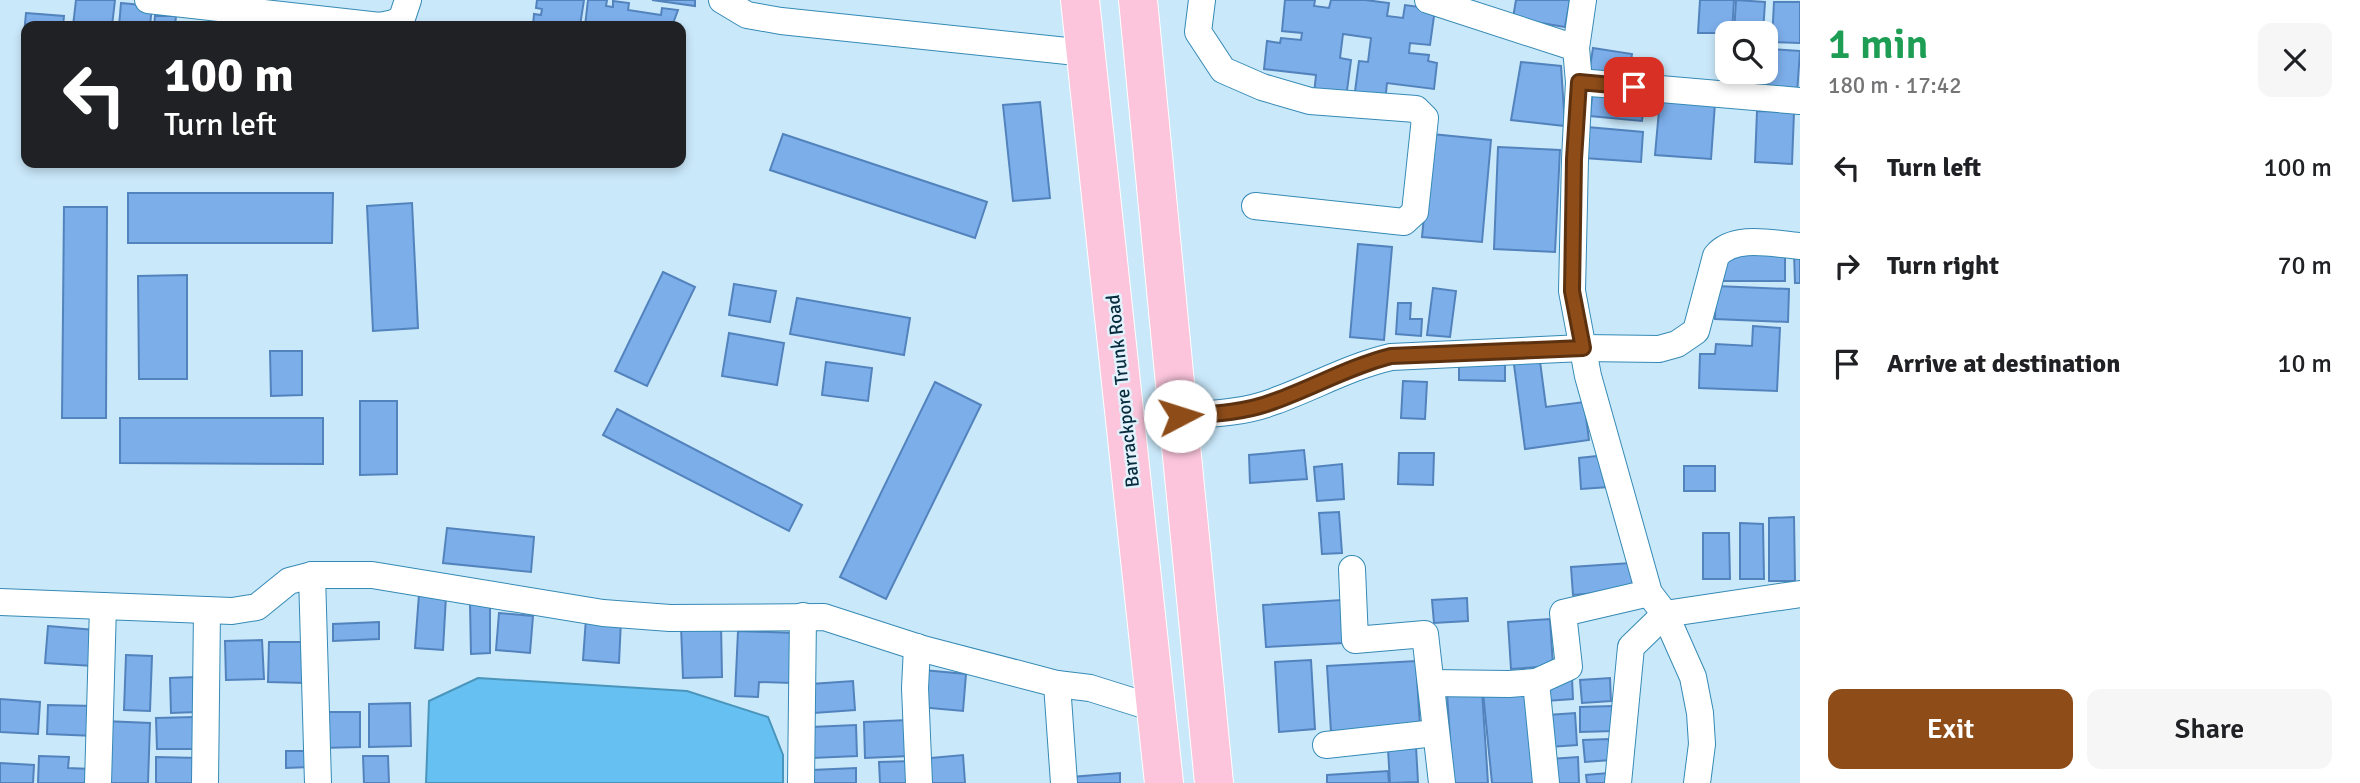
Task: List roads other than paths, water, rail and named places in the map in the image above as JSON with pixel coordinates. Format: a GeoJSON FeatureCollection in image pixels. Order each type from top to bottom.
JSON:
{"type":"FeatureCollection","features":[{"type":"Feature","properties":{"kind":"main road","name":"Barrackpore Trunk Road"},"geometry":{"type":"LineString","coordinates":[[1080,0],[1164,783]]}},
{"type":"Feature","properties":{"kind":"main road"},"geometry":{"type":"LineString","coordinates":[[1138,0],[1214,783]]}},
{"type":"Feature","properties":{"kind":"street"},"geometry":{"type":"LineString","coordinates":[[148,0],[335,21]]}},
{"type":"Feature","properties":{"kind":"street"},"geometry":{"type":"LineString","coordinates":[[397,21],[402,18],[408,0]]}},
{"type":"Feature","properties":{"kind":"street"},"geometry":{"type":"LineString","coordinates":[[722,0],[747,15],[781,21],[1086,53]]}},
{"type":"Feature","properties":{"kind":"street"},"geometry":{"type":"LineString","coordinates":[[1202,0],[1198,32],[1223,70],[1262,87],[1310,101],[1416,109],[1425,118],[1415,212],[1404,222],[1255,206]]}},
{"type":"Feature","properties":{"kind":"street"},"geometry":{"type":"LineString","coordinates":[[1428,0],[1576,48]]}},
{"type":"Feature","properties":{"kind":"street"},"geometry":{"type":"LineString","coordinates":[[1583,0],[1576,48],[1579,82],[1574,159],[1572,291],[1614,475],[1657,603],[1693,677],[1700,713],[1702,744],[1697,783]]}},
{"type":"Feature","properties":{"kind":"street"},"geometry":{"type":"LineString","coordinates":[[1579,82],[1800,101]]}},
{"type":"Feature","properties":{"kind":"street"},"geometry":{"type":"LineString","coordinates":[[1180,416],[1243,411],[1274,402],[1369,362],[1391,356],[1583,348],[1660,349],[1677,344],[1696,331],[1716,256],[1723,248],[1731,244],[1759,243],[1800,246]]}},
{"type":"Feature","properties":{"kind":"street"},"geometry":{"type":"LineString","coordinates":[[1352,569],[1355,640],[1424,634],[1442,783]]}},
{"type":"Feature","properties":{"kind":"street"},"geometry":{"type":"LineString","coordinates":[[0,602],[232,611],[257,607],[289,581],[312,575],[372,575],[603,613],[670,618],[824,617],[917,648],[1057,684],[1090,688],[1157,709]]}},
{"type":"Feature","properties":{"kind":"street"},"geometry":{"type":"LineString","coordinates":[[312,575],[318,783]]}},
{"type":"Feature","properties":{"kind":"street"},"geometry":{"type":"LineString","coordinates":[[1431,683],[1536,682],[1569,667],[1563,613],[1657,603],[1800,594]]}},
{"type":"Feature","properties":{"kind":"street"},"geometry":{"type":"LineString","coordinates":[[1618,783],[1631,647],[1657,603]]}},
{"type":"Feature","properties":{"kind":"street"},"geometry":{"type":"LineString","coordinates":[[98,783],[103,606]]}},
{"type":"Feature","properties":{"kind":"street"},"geometry":{"type":"LineString","coordinates":[[205,783],[207,610]]}},
{"type":"Feature","properties":{"kind":"street"},"geometry":{"type":"LineString","coordinates":[[801,783],[803,616]]}},
{"type":"Feature","properties":{"kind":"street"},"geometry":{"type":"LineString","coordinates":[[917,648],[915,688],[919,783]]}},
{"type":"Feature","properties":{"kind":"street"},"geometry":{"type":"LineString","coordinates":[[1536,682],[1546,783]]}},
{"type":"Feature","properties":{"kind":"street"},"geometry":{"type":"LineString","coordinates":[[1057,684],[1064,783]]}},
{"type":"Feature","properties":{"kind":"street"},"geometry":{"type":"LineString","coordinates":[[1326,745],[1435,733]]}},
{"type":"Feature","properties":{"kind":"water"},"geometry":{"type":"Polygon","coordinates":[[[478,678],[687,691],[768,717],[783,755],[783,783],[426,783],[429,701],[478,678]]]}}]}
